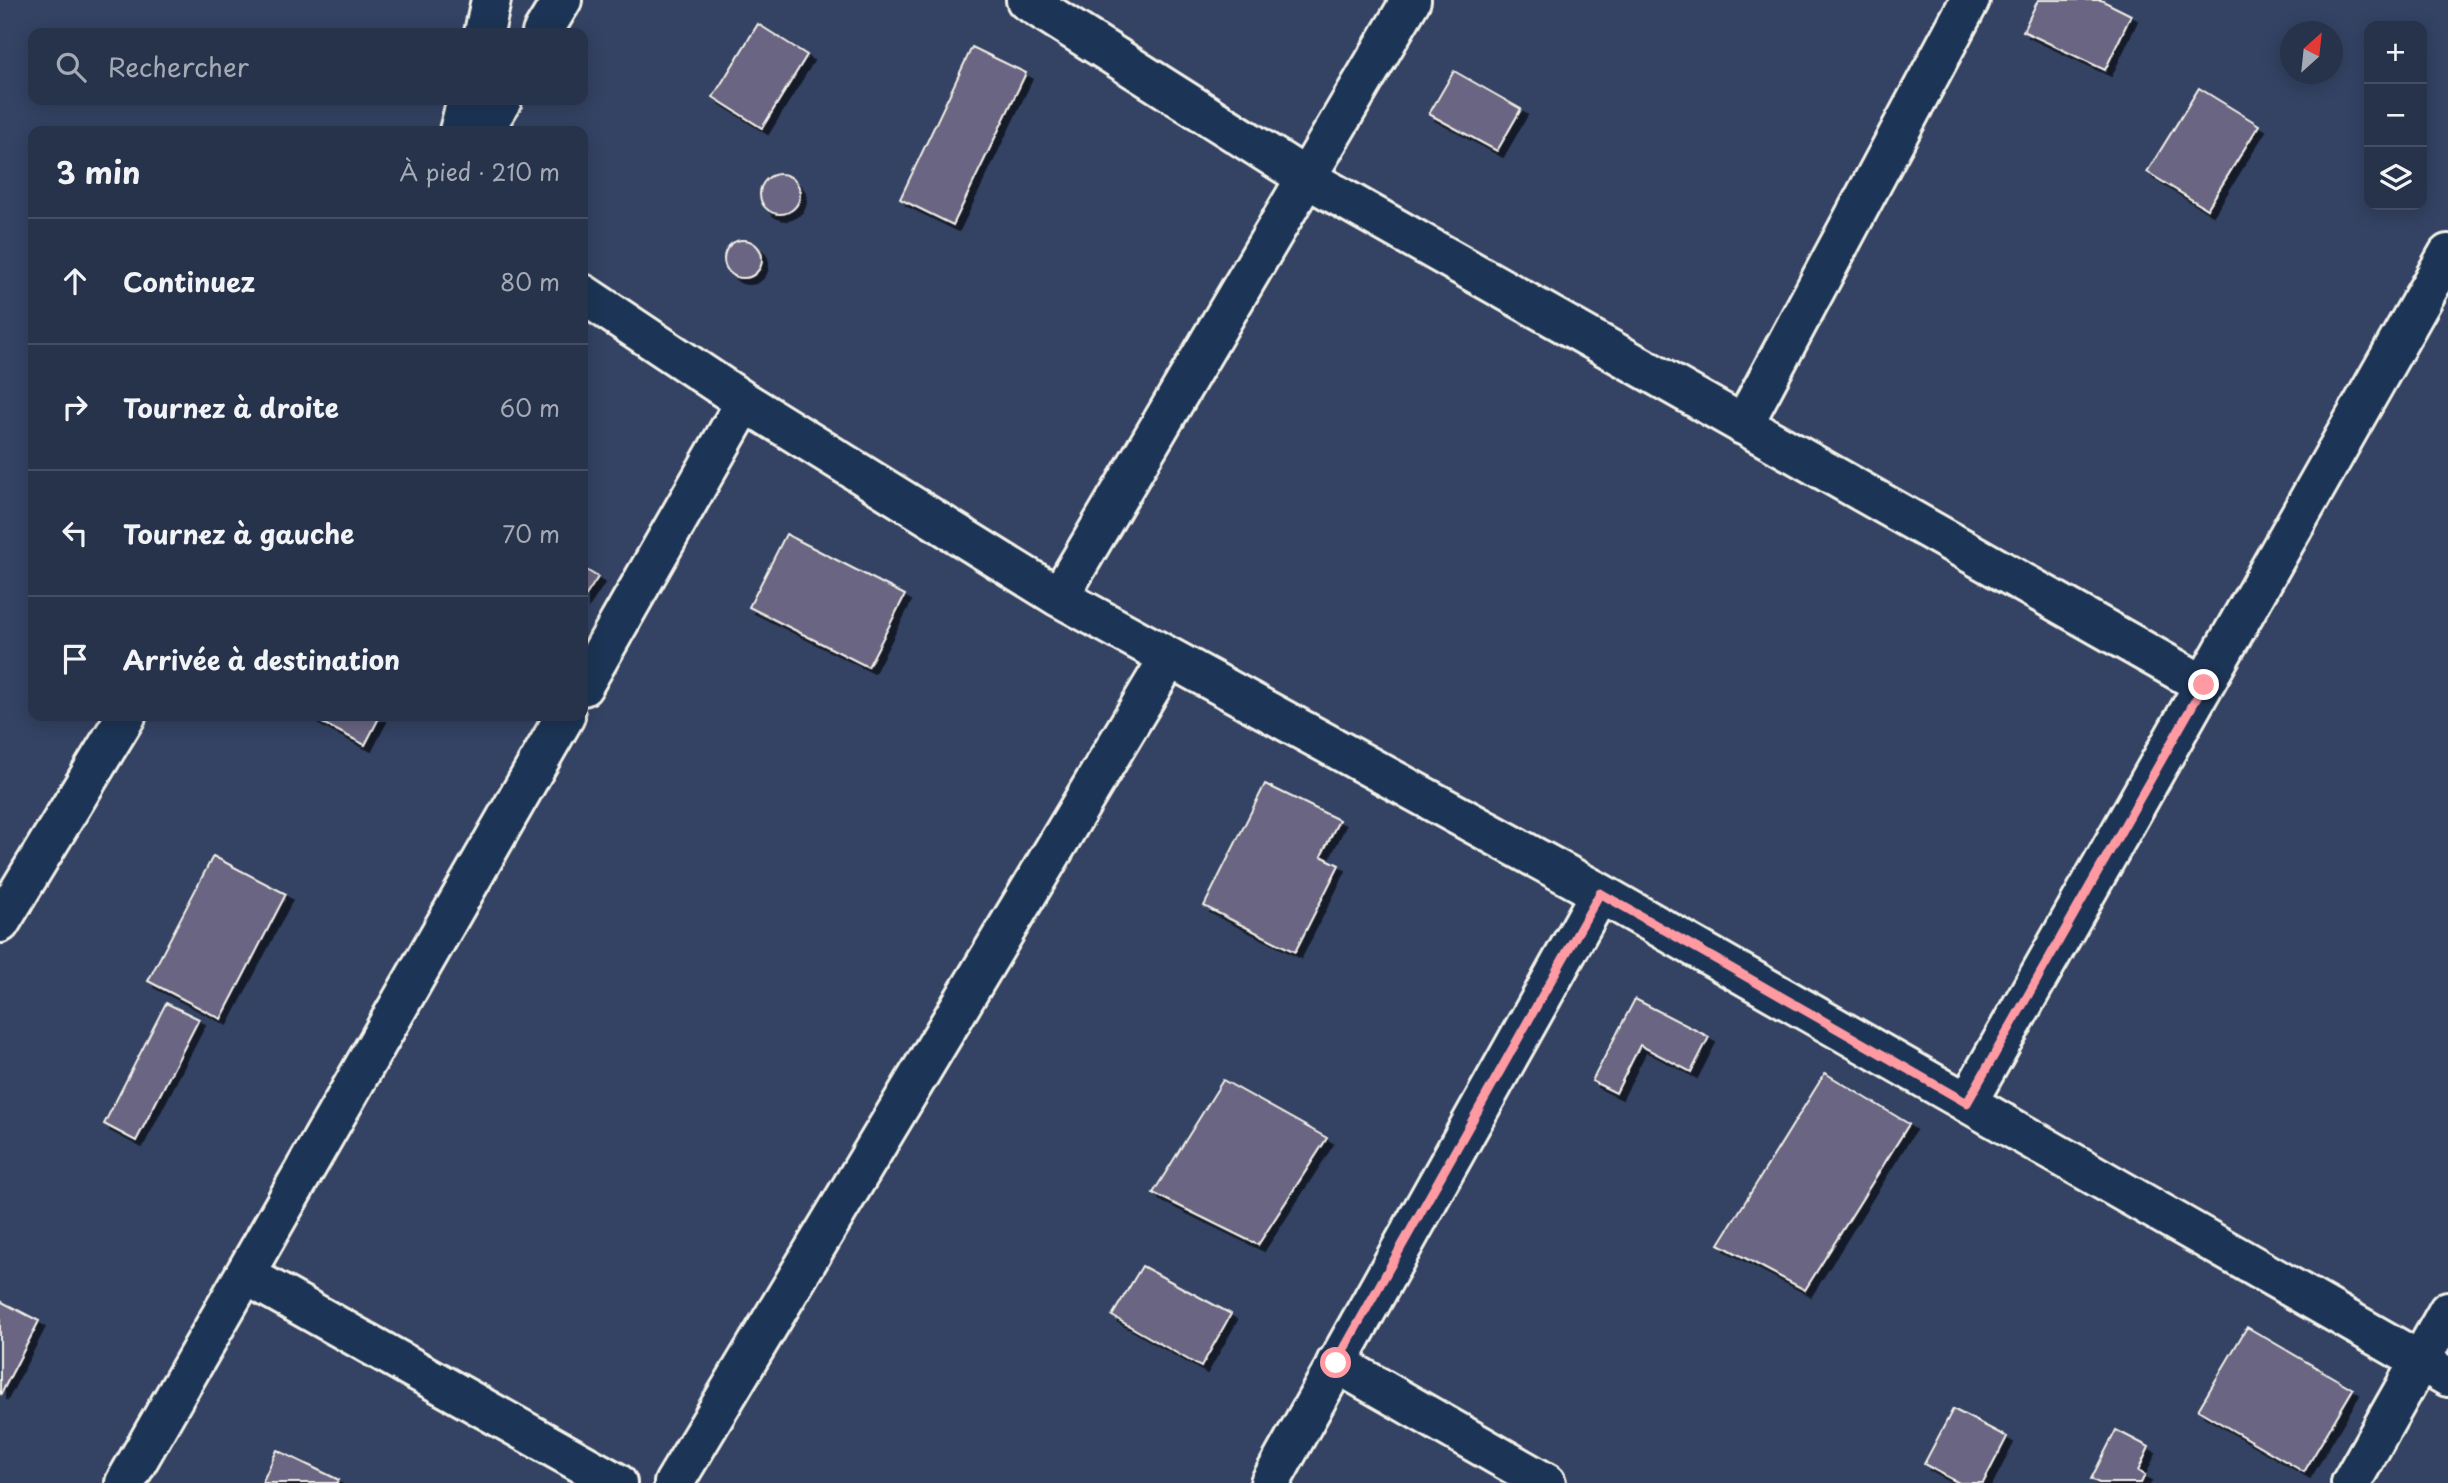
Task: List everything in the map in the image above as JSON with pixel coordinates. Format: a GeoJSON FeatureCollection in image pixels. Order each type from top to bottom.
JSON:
{"type":"FeatureCollection","features":[{"type":"Feature","properties":{"kind":"street"},"geometry":{"type":"LineString","coordinates":[[485,28],[491,0]]}},
{"type":"Feature","properties":{"kind":"street"},"geometry":{"type":"LineString","coordinates":[[545,28],[562,0]]}},
{"type":"Feature","properties":{"kind":"street"},"geometry":{"type":"LineString","coordinates":[[1026,0],[1304,177],[2204,685]]}},
{"type":"Feature","properties":{"kind":"street"},"geometry":{"type":"LineString","coordinates":[[1059,597],[1410,0]]}},
{"type":"Feature","properties":{"kind":"street"},"geometry":{"type":"LineString","coordinates":[[1744,425],[1970,0]]}},
{"type":"Feature","properties":{"kind":"street"},"geometry":{"type":"LineString","coordinates":[[460,126],[466,105]]}},
{"type":"Feature","properties":{"kind":"street"},"geometry":{"type":"LineString","coordinates":[[486,126],[499,105]]}},
{"type":"Feature","properties":{"kind":"street"},"geometry":{"type":"LineString","coordinates":[[1967,1103],[2448,254]]}},
{"type":"Feature","properties":{"kind":"street"},"geometry":{"type":"LineString","coordinates":[[588,297],[745,402],[1059,597],[1600,893],[2434,1369]]}},
{"type":"Feature","properties":{"kind":"street"},"geometry":{"type":"LineString","coordinates":[[588,677],[745,402]]}},
{"type":"Feature","properties":{"kind":"street"},"geometry":{"type":"LineString","coordinates":[[674,1483],[1169,658]]}},
{"type":"Feature","properties":{"kind":"street"},"geometry":{"type":"LineString","coordinates":[[0,923],[124,721]]}},
{"type":"Feature","properties":{"kind":"street"},"geometry":{"type":"LineString","coordinates":[[125,1483],[562,721]]}},
{"type":"Feature","properties":{"kind":"street"},"geometry":{"type":"LineString","coordinates":[[1270,1483],[1600,893]]}},
{"type":"Feature","properties":{"kind":"street"},"geometry":{"type":"LineString","coordinates":[[246,1275],[617,1483]]}},
{"type":"Feature","properties":{"kind":"street"},"geometry":{"type":"LineString","coordinates":[[2351,1483],[2434,1369],[2448,1311]]}},
{"type":"Feature","properties":{"kind":"street"},"geometry":{"type":"LineString","coordinates":[[1336,1363],[1546,1483]]}},
{"type":"Feature","properties":{"kind":"building"},"geometry":{"type":"Polygon","coordinates":[[[2038,0],[2101,0],[2131,15],[2105,70],[2023,31],[2038,0]]]}},
{"type":"Feature","properties":{"kind":"building"},"geometry":{"type":"Polygon","coordinates":[[[758,24],[807,55],[762,128],[713,97],[758,24]]]}},
{"type":"Feature","properties":{"kind":"building"},"geometry":{"type":"Polygon","coordinates":[[[972,47],[1026,73],[953,225],[900,199],[972,47]]]}},
{"type":"Feature","properties":{"kind":"building"},"geometry":{"type":"Polygon","coordinates":[[[1454,71],[1521,109],[1497,151],[1429,114],[1454,71]]]}},
{"type":"Feature","properties":{"kind":"building"},"geometry":{"type":"Polygon","coordinates":[[[2199,88],[2259,125],[2207,209],[2147,172],[2199,88]]]}},
{"type":"Feature","properties":{"kind":"building"},"geometry":{"type":"Polygon","coordinates":[[[780,174],[788,175],[794,180],[799,186],[799,202],[794,208],[788,213],[780,214],[772,213],[766,208],[761,202],[760,194],[761,186],[766,180],[772,175],[780,174]]]}},
{"type":"Feature","properties":{"kind":"building"},"geometry":{"type":"Polygon","coordinates":[[[743,240],[757,245],[762,259],[757,273],[743,278],[729,273],[724,259],[729,245],[743,240]]]}},
{"type":"Feature","properties":{"kind":"building"},"geometry":{"type":"Polygon","coordinates":[[[786,534],[905,595],[868,667],[749,607],[786,534]]]}},
{"type":"Feature","properties":{"kind":"building"},"geometry":{"type":"Polygon","coordinates":[[[588,571],[598,577],[588,592],[588,571]]]}},
{"type":"Feature","properties":{"kind":"building"},"geometry":{"type":"Polygon","coordinates":[[[319,721],[377,721],[365,745],[319,721]]]}},
{"type":"Feature","properties":{"kind":"building"},"geometry":{"type":"Polygon","coordinates":[[[1265,784],[1339,820],[1321,856],[1339,865],[1295,952],[1204,906],[1265,784]]]}},
{"type":"Feature","properties":{"kind":"building"},"geometry":{"type":"Polygon","coordinates":[[[213,856],[286,894],[221,1019],[148,981],[213,856]]]}},
{"type":"Feature","properties":{"kind":"building"},"geometry":{"type":"Polygon","coordinates":[[[1635,999],[1709,1037],[1691,1072],[1640,1045],[1616,1093],[1592,1081],[1635,999]]]}},
{"type":"Feature","properties":{"kind":"building"},"geometry":{"type":"Polygon","coordinates":[[[166,1003],[199,1019],[136,1141],[104,1124],[166,1003]]]}},
{"type":"Feature","properties":{"kind":"building"},"geometry":{"type":"Polygon","coordinates":[[[1825,1073],[1909,1124],[1805,1290],[1719,1244],[1825,1073]]]}},
{"type":"Feature","properties":{"kind":"building"},"geometry":{"type":"Polygon","coordinates":[[[1223,1080],[1327,1138],[1258,1245],[1153,1193],[1223,1080]]]}},
{"type":"Feature","properties":{"kind":"building"},"geometry":{"type":"Polygon","coordinates":[[[1142,1266],[1231,1314],[1201,1367],[1112,1316],[1142,1266]]]}},
{"type":"Feature","properties":{"kind":"building"},"geometry":{"type":"Polygon","coordinates":[[[0,1301],[39,1321],[1,1394],[0,1393],[0,1301]]]}},
{"type":"Feature","properties":{"kind":"building"},"geometry":{"type":"Polygon","coordinates":[[[2247,1327],[2353,1389],[2304,1472],[2198,1410],[2247,1327]]]}},
{"type":"Feature","properties":{"kind":"building"},"geometry":{"type":"Polygon","coordinates":[[[1953,1409],[2007,1437],[1983,1483],[1959,1483],[1924,1464],[1953,1409]]]}},
{"type":"Feature","properties":{"kind":"building"},"geometry":{"type":"Polygon","coordinates":[[[2116,1430],[2149,1447],[2138,1471],[2145,1475],[2141,1483],[2099,1483],[2091,1479],[2116,1430]]]}},
{"type":"Feature","properties":{"kind":"building"},"geometry":{"type":"Polygon","coordinates":[[[277,1450],[339,1480],[337,1483],[262,1483],[277,1450]]]}},
{"type":"Feature","properties":{"kind":"route"},"geometry":{"type":"LineString","coordinates":[[1336,1363],[1600,893],[1967,1103],[2204,685]]}}]}
